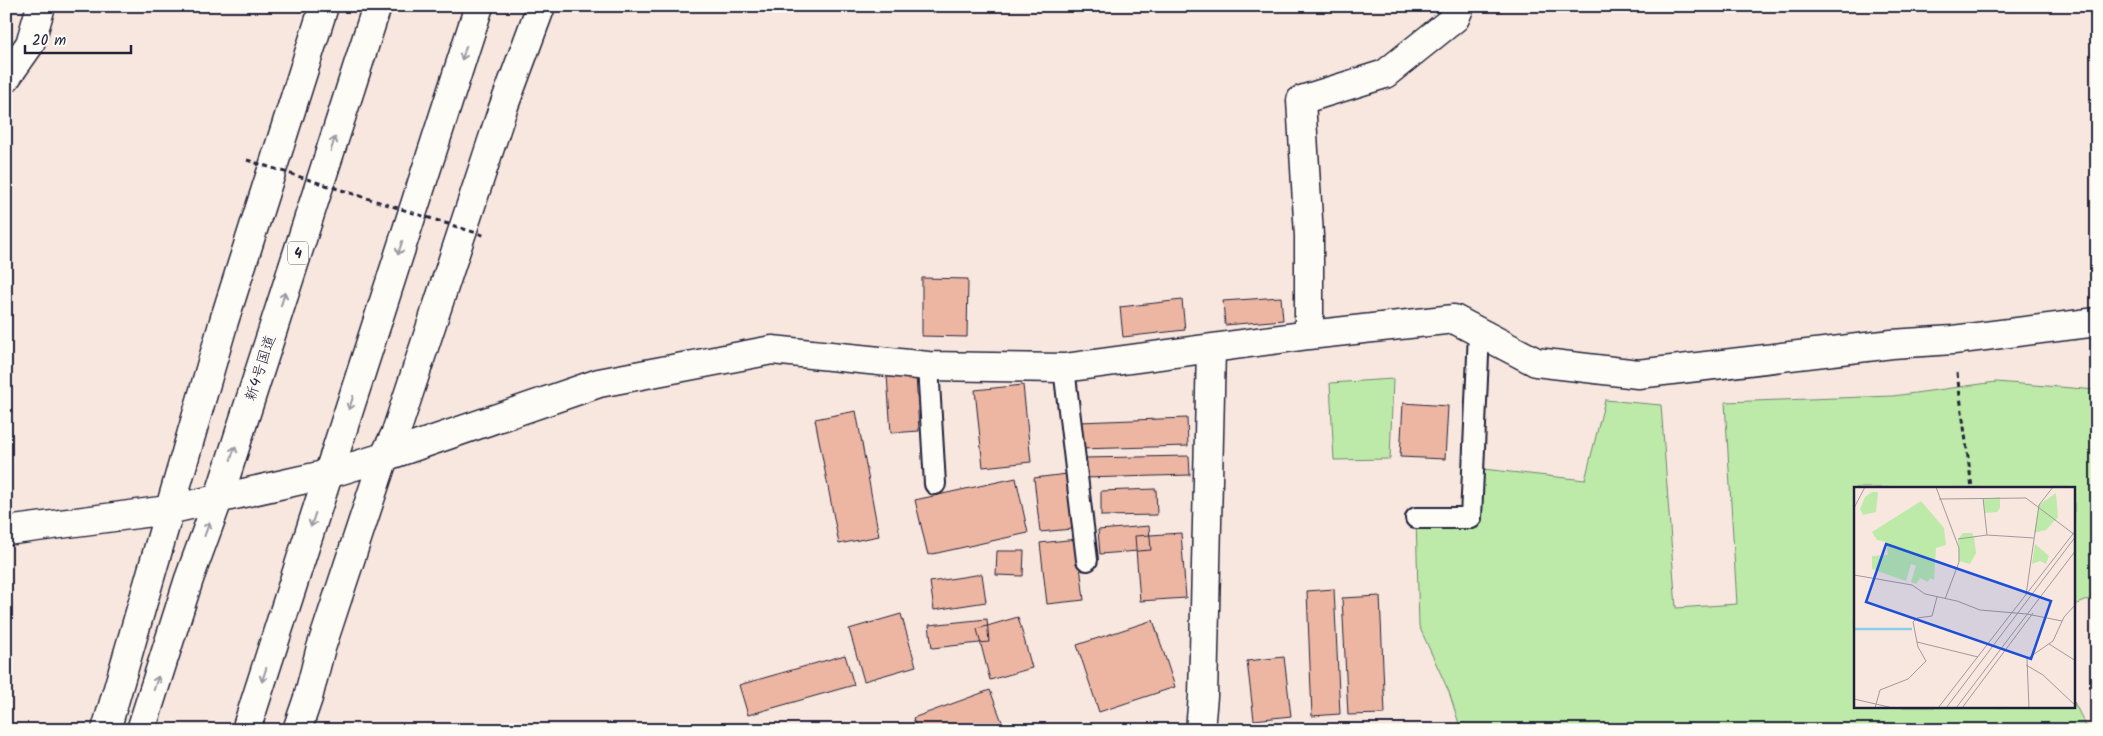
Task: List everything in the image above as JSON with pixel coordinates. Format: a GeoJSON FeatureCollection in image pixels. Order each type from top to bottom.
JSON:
{"type":"FeatureCollection","features":[{"type":"Feature","properties":{"kind":"main road"},"geometry":{"type":"LineString","coordinates":[[6,78],[30,44],[41,6]]}},
{"type":"Feature","properties":{"kind":"main road"},"geometry":{"type":"LineString","coordinates":[[106,730],[224,321],[324,6]]}},
{"type":"Feature","properties":{"kind":"main road","name":"新4号国道"},"geometry":{"type":"LineString","coordinates":[[141,730],[189,580],[218,500],[378,6]]}},
{"type":"Feature","properties":{"kind":"main road"},"geometry":{"type":"LineString","coordinates":[[246,730],[479,6]]}},
{"type":"Feature","properties":{"kind":"main road"},"geometry":{"type":"LineString","coordinates":[[297,730],[308,698],[320,651],[384,457],[395,435],[502,111],[541,6]]}},
{"type":"Feature","properties":{"kind":"main road"},"geometry":{"type":"LineString","coordinates":[[1309,335],[1309,236],[1301,100],[1385,74],[1455,18],[1460,6]]}},
{"type":"Feature","properties":{"kind":"main road"},"geometry":{"type":"LineString","coordinates":[[6,532],[168,510],[328,474],[384,457],[599,383],[772,350],[928,366],[1064,368],[1309,335],[1454,319],[1536,362],[1638,374],[1892,344],[1953,340],[2097,322]]}},
{"type":"Feature","properties":{"kind":"main road"},"geometry":{"type":"LineString","coordinates":[[1200,730],[1203,696],[1210,348]]}},
{"type":"Feature","properties":{"kind":"main road"},"geometry":{"type":"LineString","coordinates":[[308,698],[314,730]]}},
{"type":"Feature","properties":{"kind":"lane"},"geometry":{"type":"LineString","coordinates":[[1416,518],[1471,518],[1479,332]]}},
{"type":"Feature","properties":{"kind":"lane"},"geometry":{"type":"LineString","coordinates":[[928,366],[935,484]]}},
{"type":"Feature","properties":{"kind":"lane"},"geometry":{"type":"LineString","coordinates":[[1064,368],[1087,560]]}},
{"type":"Feature","properties":{"kind":"path"},"geometry":{"type":"LineString","coordinates":[[247,160],[486,236]]}},
{"type":"Feature","properties":{"kind":"path"},"geometry":{"type":"LineString","coordinates":[[1953,340],[1972,487]]}},
{"type":"Feature","properties":{"kind":"green space"},"geometry":{"type":"Polygon","coordinates":[[[1393,379],[1390,459],[1334,460],[1330,383],[1393,379]]]}},
{"type":"Feature","properties":{"kind":"green space"},"geometry":{"type":"Polygon","coordinates":[[[1996,382],[2097,390],[2097,596],[2076,604],[2076,487],[1854,487],[1854,708],[2076,708],[2076,706],[2088,730],[1461,730],[1449,692],[1419,626],[1416,519],[1471,518],[1473,468],[1585,480],[1605,400],[1661,405],[1676,608],[1737,604],[1725,402],[1893,396],[1996,382]]]}},
{"type":"Feature","properties":{"kind":"building"},"geometry":{"type":"Polygon","coordinates":[[[922,278],[968,279],[967,337],[922,336],[922,278]]]}},
{"type":"Feature","properties":{"kind":"building"},"geometry":{"type":"Polygon","coordinates":[[[1281,297],[1283,320],[1225,325],[1223,301],[1281,297]]]}},
{"type":"Feature","properties":{"kind":"building"},"geometry":{"type":"Polygon","coordinates":[[[1182,300],[1185,330],[1123,337],[1120,307],[1182,300]]]}},
{"type":"Feature","properties":{"kind":"building"},"geometry":{"type":"Polygon","coordinates":[[[916,374],[919,431],[891,433],[887,375],[916,374]]]}},
{"type":"Feature","properties":{"kind":"building"},"geometry":{"type":"Polygon","coordinates":[[[1023,385],[1031,462],[983,467],[975,390],[1023,385]]]}},
{"type":"Feature","properties":{"kind":"building"},"geometry":{"type":"Polygon","coordinates":[[[1403,403],[1448,406],[1445,459],[1400,457],[1403,403]]]}},
{"type":"Feature","properties":{"kind":"building"},"geometry":{"type":"Polygon","coordinates":[[[856,411],[879,536],[839,544],[815,419],[856,411]]]}},
{"type":"Feature","properties":{"kind":"building"},"geometry":{"type":"Polygon","coordinates":[[[1187,418],[1188,446],[1079,449],[1079,422],[1187,418]]]}},
{"type":"Feature","properties":{"kind":"building"},"geometry":{"type":"Polygon","coordinates":[[[1189,456],[1190,475],[1084,478],[1084,458],[1189,456]]]}},
{"type":"Feature","properties":{"kind":"building"},"geometry":{"type":"Polygon","coordinates":[[[1067,474],[1072,529],[1040,532],[1034,478],[1067,474]]]}},
{"type":"Feature","properties":{"kind":"building"},"geometry":{"type":"Polygon","coordinates":[[[1016,478],[1028,533],[928,555],[915,500],[1016,478]]]}},
{"type":"Feature","properties":{"kind":"building"},"geometry":{"type":"Polygon","coordinates":[[[1156,489],[1157,515],[1101,516],[1101,491],[1156,489]]]}},
{"type":"Feature","properties":{"kind":"building"},"geometry":{"type":"Polygon","coordinates":[[[1149,526],[1151,550],[1100,554],[1098,530],[1149,526]]]}},
{"type":"Feature","properties":{"kind":"building"},"geometry":{"type":"Polygon","coordinates":[[[1181,533],[1186,598],[1140,601],[1135,536],[1181,533]]]}},
{"type":"Feature","properties":{"kind":"building"},"geometry":{"type":"Polygon","coordinates":[[[1077,539],[1084,600],[1047,604],[1040,543],[1077,539]]]}},
{"type":"Feature","properties":{"kind":"building"},"geometry":{"type":"Polygon","coordinates":[[[997,551],[1024,551],[1023,576],[996,575],[997,551]]]}},
{"type":"Feature","properties":{"kind":"building"},"geometry":{"type":"Polygon","coordinates":[[[982,574],[986,602],[934,610],[930,582],[982,574]]]}},
{"type":"Feature","properties":{"kind":"building"},"geometry":{"type":"Polygon","coordinates":[[[1334,589],[1340,714],[1312,716],[1307,591],[1334,589]]]}},
{"type":"Feature","properties":{"kind":"building"},"geometry":{"type":"Polygon","coordinates":[[[1380,596],[1385,714],[1348,715],[1342,598],[1380,596]]]}},
{"type":"Feature","properties":{"kind":"building"},"geometry":{"type":"Polygon","coordinates":[[[901,614],[916,666],[864,681],[849,629],[901,614]]]}},
{"type":"Feature","properties":{"kind":"building"},"geometry":{"type":"Polygon","coordinates":[[[1018,617],[1032,668],[990,680],[977,629],[1018,617]]]}},
{"type":"Feature","properties":{"kind":"building"},"geometry":{"type":"Polygon","coordinates":[[[987,619],[989,642],[932,648],[929,625],[987,619]]]}},
{"type":"Feature","properties":{"kind":"building"},"geometry":{"type":"Polygon","coordinates":[[[1153,620],[1175,687],[1099,712],[1077,645],[1153,620]]]}},
{"type":"Feature","properties":{"kind":"building"},"geometry":{"type":"Polygon","coordinates":[[[845,655],[854,685],[748,715],[739,685],[845,655]]]}},
{"type":"Feature","properties":{"kind":"building"},"geometry":{"type":"Polygon","coordinates":[[[1284,657],[1291,716],[1254,720],[1247,661],[1284,657]]]}},
{"type":"Feature","properties":{"kind":"building"},"geometry":{"type":"Polygon","coordinates":[[[990,690],[1005,730],[917,730],[913,718],[990,690]]]}}]}
